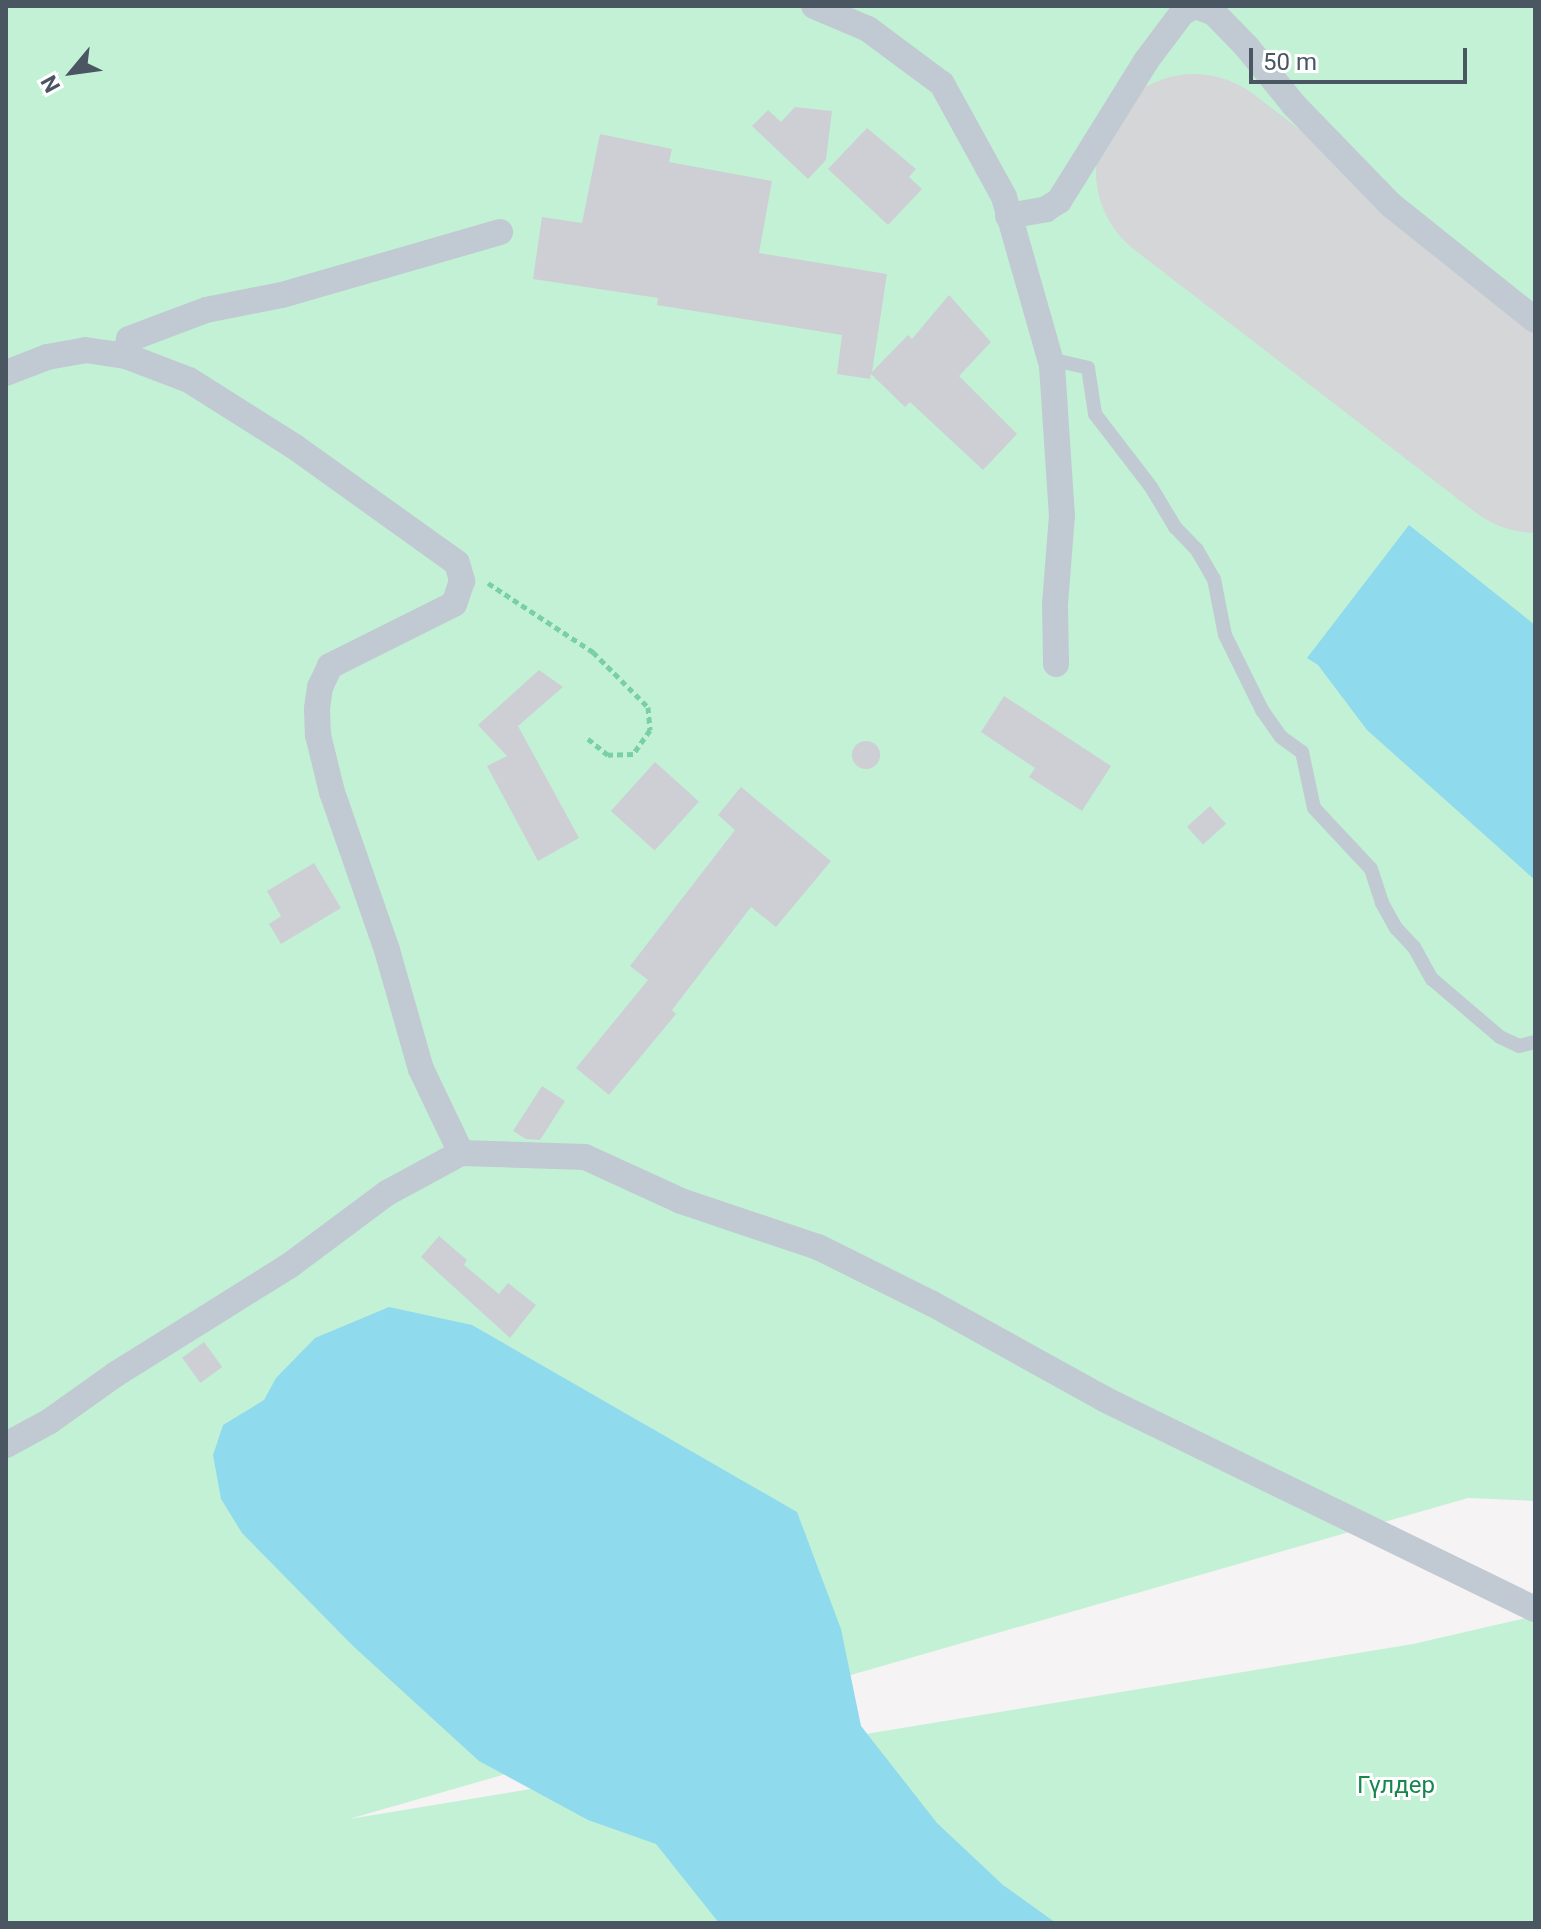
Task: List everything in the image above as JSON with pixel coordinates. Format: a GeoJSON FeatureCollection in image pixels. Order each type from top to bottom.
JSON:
{"type":"FeatureCollection","features":[{"type":"Feature","properties":{"kind":"street"},"geometry":{"type":"LineString","coordinates":[[814,6],[868,29],[942,84],[986,159],[1004,197],[1050,359],[1062,515],[1055,604],[1056,664]]}},
{"type":"Feature","properties":{"kind":"street"},"geometry":{"type":"LineString","coordinates":[[1008,216],[1046,209],[1059,201],[1146,61],[1182,13],[1194,6],[1214,13],[1247,47],[1294,105],[1391,205],[1535,320]]}},
{"type":"Feature","properties":{"kind":"street"},"geometry":{"type":"LineString","coordinates":[[126,356],[129,339],[178,319],[327,283],[500,232]]}},
{"type":"Feature","properties":{"kind":"street"},"geometry":{"type":"LineString","coordinates":[[6,373],[47,357],[85,350],[126,356],[189,380],[295,447],[457,563],[462,581],[454,604],[330,666],[320,687],[317,709],[318,735],[332,792],[387,950],[421,1069],[461,1153]]}},
{"type":"Feature","properties":{"kind":"street"},"geometry":{"type":"LineString","coordinates":[[6,1445],[50,1421],[116,1374],[289,1266],[387,1193],[461,1153],[585,1157],[681,1201],[818,1247],[931,1303],[1104,1399],[1535,1609]]}},
{"type":"Feature","properties":{"kind":"lane"},"geometry":{"type":"LineString","coordinates":[[1050,359],[1088,368],[1095,414],[1151,487],[1175,527],[1197,550],[1214,579],[1225,635],[1262,710],[1281,737],[1302,752],[1314,808],[1371,869],[1382,903],[1432,979],[1500,1037],[1519,1046],[1535,1042]]}},
{"type":"Feature","properties":{"kind":"path"},"geometry":{"type":"LineString","coordinates":[[457,563],[593,652],[648,707],[650,730],[633,754],[608,755],[588,739]]}},
{"type":"Feature","properties":{"kind":"green space","name":"Гүлдер"},"geometry":{"type":"Polygon","coordinates":[[[6,6],[1535,6],[1535,1501],[1468,1498],[349,1819],[1413,1644],[1535,1616],[1535,1923],[6,1923],[6,6]]]}},
{"type":"Feature","properties":{"kind":"water"},"geometry":{"type":"Polygon","coordinates":[[[1409,525],[1535,625],[1535,880],[1367,730],[1318,665],[1307,658],[1409,525]]]}},
{"type":"Feature","properties":{"kind":"water"},"geometry":{"type":"Polygon","coordinates":[[[389,1307],[472,1325],[797,1512],[841,1629],[861,1726],[937,1823],[1003,1885],[1056,1923],[719,1923],[656,1844],[588,1820],[479,1761],[353,1646],[242,1533],[221,1499],[213,1455],[223,1425],[264,1400],[276,1378],[315,1338],[389,1307]]]}},
{"type":"Feature","properties":{"kind":"building"},"geometry":{"type":"Polygon","coordinates":[[[795,107],[832,111],[826,160],[808,179],[752,126],[768,110],[781,122],[795,107]]]}},
{"type":"Feature","properties":{"kind":"building"},"geometry":{"type":"Polygon","coordinates":[[[867,128],[916,169],[909,177],[922,189],[888,225],[828,169],[867,128]]]}},
{"type":"Feature","properties":{"kind":"building"},"geometry":{"type":"Polygon","coordinates":[[[600,134],[672,149],[669,162],[772,181],[759,253],[887,274],[872,372],[908,335],[912,339],[949,295],[991,342],[959,376],[1017,434],[983,470],[910,402],[905,407],[871,374],[870,379],[837,374],[842,335],[657,305],[658,298],[533,279],[542,217],[582,223],[600,134]]]}},
{"type":"Feature","properties":{"kind":"building"},"geometry":{"type":"Polygon","coordinates":[[[539,670],[563,687],[518,726],[579,838],[538,861],[487,766],[507,756],[478,725],[539,670]]]}},
{"type":"Feature","properties":{"kind":"building"},"geometry":{"type":"Polygon","coordinates":[[[1004,696],[1111,766],[1082,811],[1029,777],[1035,768],[981,732],[1004,696]]]}},
{"type":"Feature","properties":{"kind":"building"},"geometry":{"type":"Polygon","coordinates":[[[866,741],[876,745],[880,755],[876,765],[866,769],[856,765],[852,755],[856,745],[866,741]]]}},
{"type":"Feature","properties":{"kind":"building"},"geometry":{"type":"Polygon","coordinates":[[[655,762],[699,801],[655,851],[611,811],[655,762]]]}},
{"type":"Feature","properties":{"kind":"building"},"geometry":{"type":"Polygon","coordinates":[[[741,787],[831,861],[776,927],[751,907],[672,1010],[676,1014],[609,1095],[576,1068],[648,980],[630,966],[735,830],[718,815],[741,787]]]}},
{"type":"Feature","properties":{"kind":"building"},"geometry":{"type":"Polygon","coordinates":[[[1210,806],[1226,824],[1203,845],[1187,827],[1210,806]]]}},
{"type":"Feature","properties":{"kind":"building"},"geometry":{"type":"Polygon","coordinates":[[[314,863],[341,908],[281,944],[269,924],[281,916],[267,891],[314,863]]]}},
{"type":"Feature","properties":{"kind":"building"},"geometry":{"type":"Polygon","coordinates":[[[542,1086],[565,1101],[540,1140],[526,1139],[513,1131],[542,1086]]]}},
{"type":"Feature","properties":{"kind":"building"},"geometry":{"type":"Polygon","coordinates":[[[439,1236],[467,1260],[464,1265],[499,1294],[508,1283],[536,1305],[510,1338],[421,1257],[439,1236]]]}},
{"type":"Feature","properties":{"kind":"building"},"geometry":{"type":"Polygon","coordinates":[[[204,1342],[222,1367],[200,1383],[182,1358],[204,1342]]]}},
{"type":"Feature","properties":{"kind":"runway"},"geometry":{"type":"LineString","coordinates":[[1194,172],[1535,435]]}}]}
